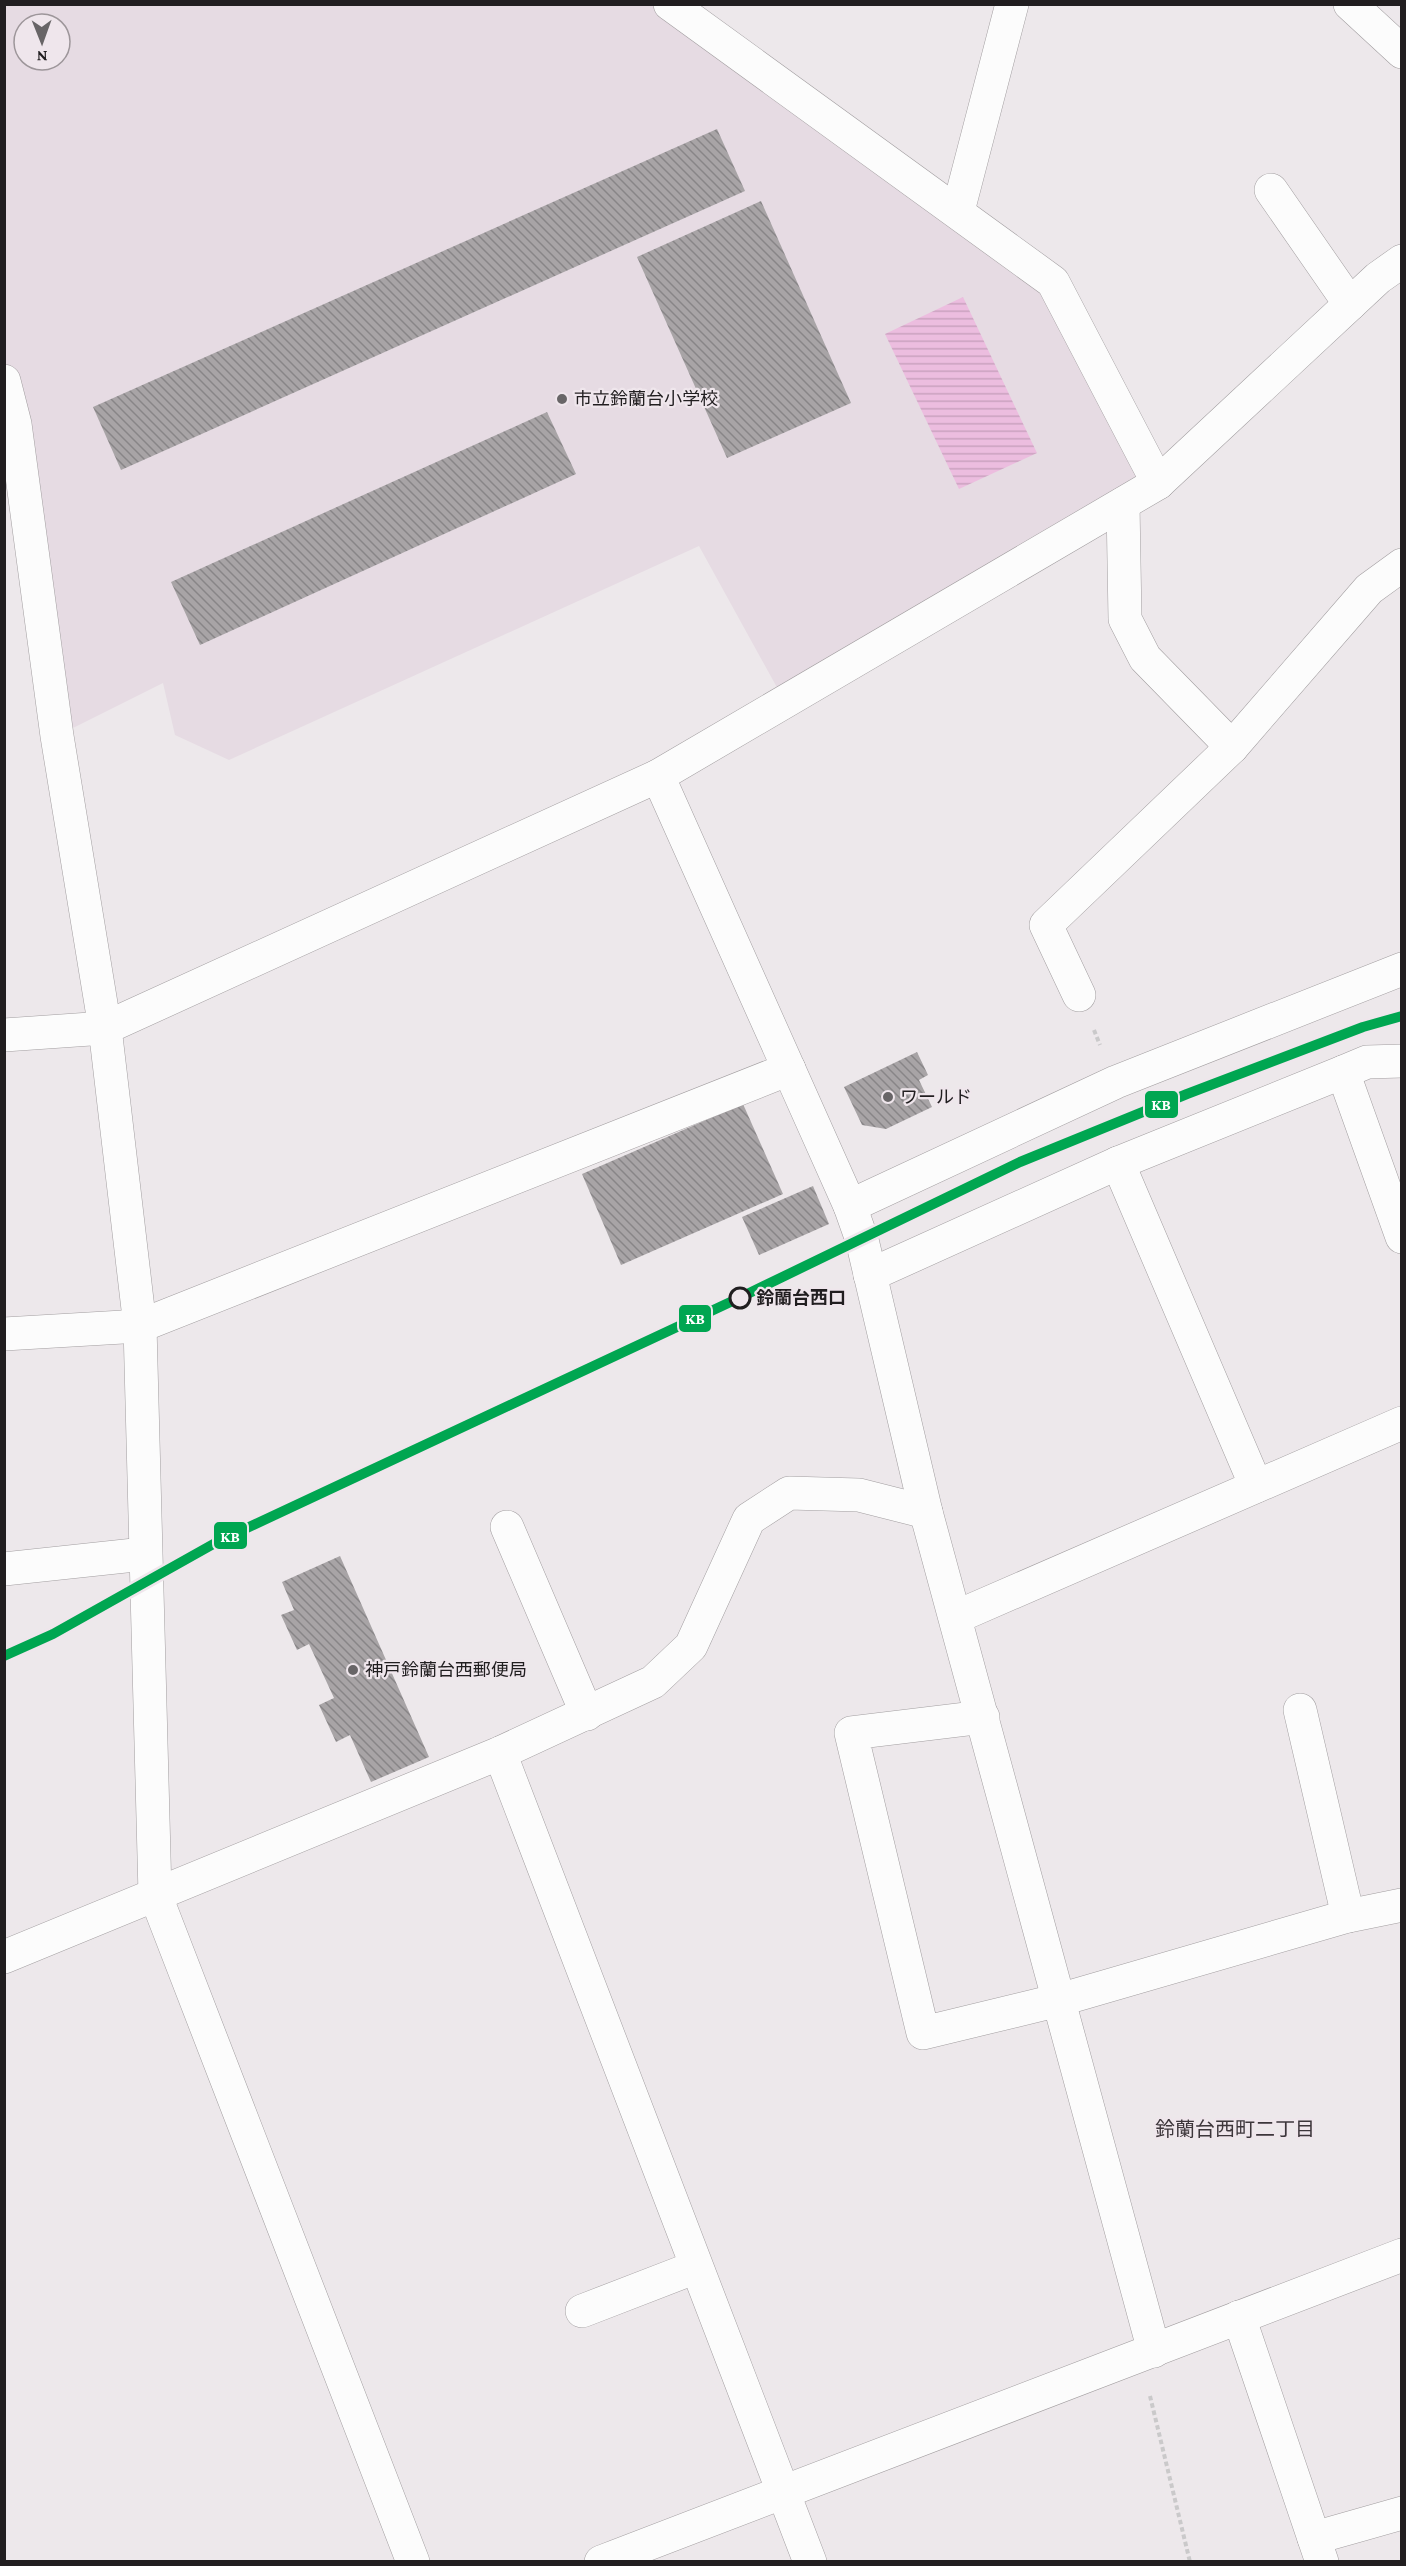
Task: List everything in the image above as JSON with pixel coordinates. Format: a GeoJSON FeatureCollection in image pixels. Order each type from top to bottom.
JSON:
{"type":"FeatureCollection","features":[{"type":"Feature","properties":{"kind":"street"},"geometry":{"type":"LineString","coordinates":[[670,4],[1053,282],[1158,483]]}},
{"type":"Feature","properties":{"kind":"street"},"geometry":{"type":"LineString","coordinates":[[958,211],[1012,4]]}},
{"type":"Feature","properties":{"kind":"street"},"geometry":{"type":"LineString","coordinates":[[1350,4],[1401,52]]}},
{"type":"Feature","properties":{"kind":"street"},"geometry":{"type":"LineString","coordinates":[[1271,190],[1350,304]]}},
{"type":"Feature","properties":{"kind":"street"},"geometry":{"type":"LineString","coordinates":[[4,1035],[105,1028],[658,776],[1158,483],[1378,278],[1401,261]]}},
{"type":"Feature","properties":{"kind":"street"},"geometry":{"type":"LineString","coordinates":[[4,381],[15,424],[17,533],[57,736],[105,1028],[140,1326],[144,1554],[155,1894],[413,2562]]}},
{"type":"Feature","properties":{"kind":"street"},"geometry":{"type":"LineString","coordinates":[[1123,504],[1125,619],[1145,658],[1232,747]]}},
{"type":"Feature","properties":{"kind":"street"},"geometry":{"type":"LineString","coordinates":[[1079,995],[1046,925],[1232,747],[1369,589],[1401,565]]}},
{"type":"Feature","properties":{"kind":"street"},"geometry":{"type":"LineString","coordinates":[[658,776],[850,1206],[862,1240],[926,1512],[1154,2350]]}},
{"type":"Feature","properties":{"kind":"street"},"geometry":{"type":"LineString","coordinates":[[850,1206],[1116,1082],[1401,969]]}},
{"type":"Feature","properties":{"kind":"street"},"geometry":{"type":"LineString","coordinates":[[870,1275],[1119,1163],[1367,1062],[1401,1061]]}},
{"type":"Feature","properties":{"kind":"street"},"geometry":{"type":"LineString","coordinates":[[4,1334],[140,1326],[789,1069]]}},
{"type":"Feature","properties":{"kind":"street"},"geometry":{"type":"LineString","coordinates":[[1343,1072],[1401,1237]]}},
{"type":"Feature","properties":{"kind":"street"},"geometry":{"type":"LineString","coordinates":[[1119,1163],[1256,1486]]}},
{"type":"Feature","properties":{"kind":"street"},"geometry":{"type":"LineString","coordinates":[[956,1617],[1401,1423]]}},
{"type":"Feature","properties":{"kind":"street"},"geometry":{"type":"LineString","coordinates":[[4,1957],[500,1753],[653,1682],[691,1646],[749,1519],[789,1494],[858,1495],[926,1512]]}},
{"type":"Feature","properties":{"kind":"street"},"geometry":{"type":"LineString","coordinates":[[507,1527],[586,1714]]}},
{"type":"Feature","properties":{"kind":"street"},"geometry":{"type":"LineString","coordinates":[[4,1569],[144,1554]]}},
{"type":"Feature","properties":{"kind":"street"},"geometry":{"type":"LineString","coordinates":[[1300,1710],[1348,1916]]}},
{"type":"Feature","properties":{"kind":"street"},"geometry":{"type":"LineString","coordinates":[[983,1717],[851,1733],[923,2033],[1059,2000],[1348,1916],[1401,1905]]}},
{"type":"Feature","properties":{"kind":"street"},"geometry":{"type":"LineString","coordinates":[[500,1753],[810,2562]]}},
{"type":"Feature","properties":{"kind":"street"},"geometry":{"type":"LineString","coordinates":[[601,2562],[1401,2256]]}},
{"type":"Feature","properties":{"kind":"street"},"geometry":{"type":"LineString","coordinates":[[582,2311],[696,2267]]}},
{"type":"Feature","properties":{"kind":"street"},"geometry":{"type":"LineString","coordinates":[[1239,2317],[1318,2550],[1401,2513]]}},
{"type":"Feature","properties":{"kind":"path"},"geometry":{"type":"LineString","coordinates":[[1079,995],[1116,1082]]}},
{"type":"Feature","properties":{"kind":"path"},"geometry":{"type":"LineString","coordinates":[[1154,2350],[1145,2374],[1190,2562]]}},
{"type":"Feature","properties":{"kind":"shaded area","name":"市立鈴蘭台小学校"},"geometry":{"type":"Polygon","coordinates":[[[4,5],[670,5],[1053,282],[1158,483],[785,702],[699,546],[229,760],[175,735],[163,683],[57,736],[5,381],[4,5]]]}},
{"type":"Feature","properties":{"kind":"shaded area"},"geometry":{"type":"Polygon","coordinates":[[[963,297],[1037,453],[959,489],[885,334],[963,297]]]}},
{"type":"Feature","properties":{"kind":"building"},"geometry":{"type":"Polygon","coordinates":[[[717,129],[745,191],[121,470],[93,407],[717,129]]]}},
{"type":"Feature","properties":{"kind":"building"},"geometry":{"type":"Polygon","coordinates":[[[761,201],[851,403],[727,458],[637,257],[761,201]]]}},
{"type":"Feature","properties":{"kind":"building"},"geometry":{"type":"Polygon","coordinates":[[[547,412],[576,474],[200,645],[171,582],[547,412]]]}},
{"type":"Feature","properties":{"kind":"building","name":"ワールド"},"geometry":{"type":"Polygon","coordinates":[[[917,1052],[928,1075],[919,1080],[932,1107],[886,1129],[862,1125],[844,1087],[917,1052]]]}},
{"type":"Feature","properties":{"kind":"building"},"geometry":{"type":"Polygon","coordinates":[[[743,1104],[783,1194],[621,1265],[582,1174],[743,1104]]]}},
{"type":"Feature","properties":{"kind":"building"},"geometry":{"type":"Polygon","coordinates":[[[813,1186],[829,1224],[759,1255],[742,1217],[813,1186]]]}},
{"type":"Feature","properties":{"kind":"building"},"geometry":{"type":"Polygon","coordinates":[[[340,1556],[429,1757],[371,1782],[350,1735],[336,1742],[319,1705],[334,1698],[309,1644],[297,1650],[281,1615],[294,1610],[282,1582],[340,1556]]]}},
{"type":"Feature","properties":{"kind":"transit line","name":"KB"},"geometry":{"type":"LineString","coordinates":[[4,1656],[53,1634],[217,1542],[739,1298],[1020,1162],[1187,1094],[1363,1027],[1402,1016]]}},
{"type":"Feature","properties":{"kind":"place","name":"市立鈴蘭台小学校"},"geometry":{"type":"Point","coordinates":[562,399]}},
{"type":"Feature","properties":{"kind":"place","name":"ワールド"},"geometry":{"type":"Point","coordinates":[888,1097]}},
{"type":"Feature","properties":{"kind":"place","name":"鈴蘭台西口"},"geometry":{"type":"Point","coordinates":[740,1298]}},
{"type":"Feature","properties":{"kind":"place","name":"神戸鈴蘭台西郵便局"},"geometry":{"type":"Point","coordinates":[353,1670]}},
{"type":"Feature","properties":{"kind":"district","name":"鈴蘭台西町二丁目"},"geometry":{"type":"Point","coordinates":[1235,2129]}}]}
